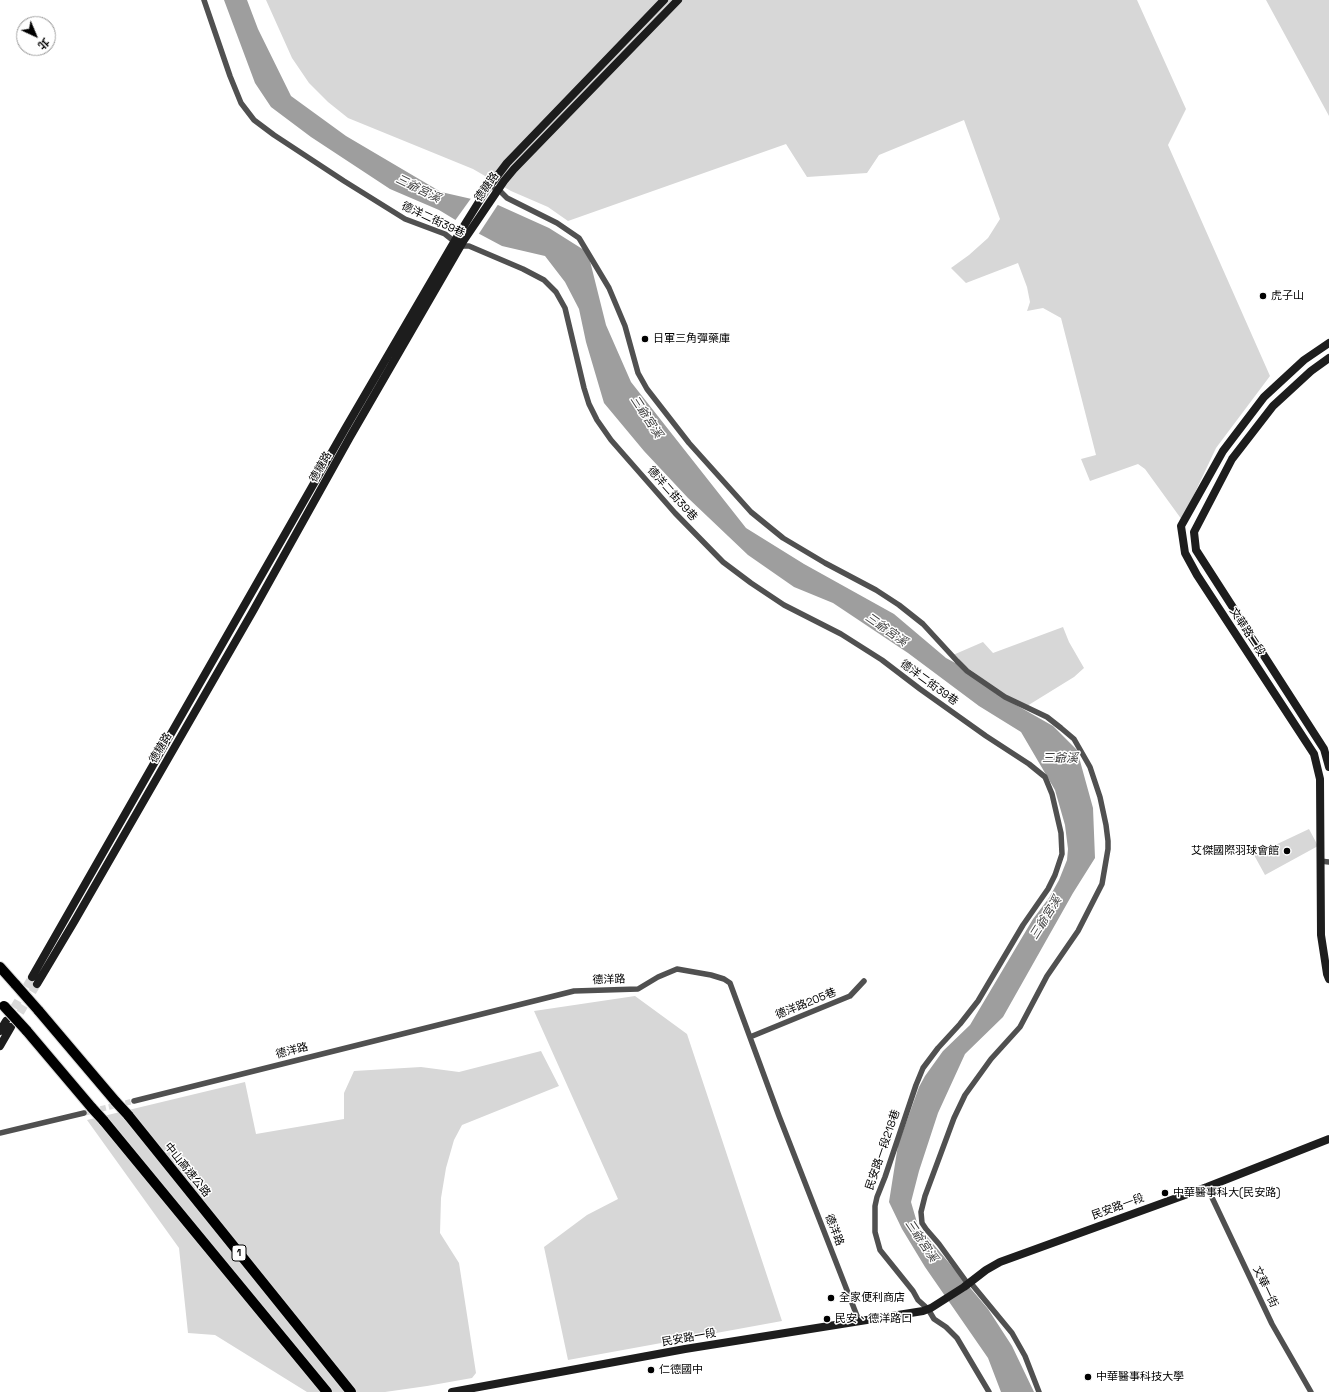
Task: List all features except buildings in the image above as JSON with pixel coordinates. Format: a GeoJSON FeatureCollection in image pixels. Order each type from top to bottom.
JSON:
{"type":"FeatureCollection","features":[{"type":"Feature","properties":{"kind":"highway","name":"中山高速公路"},"geometry":{"type":"LineString","coordinates":[[0,966],[128,1115],[352,1392]]}},
{"type":"Feature","properties":{"kind":"highway","name":"1"},"geometry":{"type":"LineString","coordinates":[[2,1003],[26,1030],[88,1111],[103,1120],[327,1392]]}},
{"type":"Feature","properties":{"kind":"street","name":"德洋二街39巷"},"geometry":{"type":"LineString","coordinates":[[204,0],[235,89],[241,103],[254,120],[274,135],[405,219],[445,234],[523,269],[544,280],[556,292],[565,308],[584,388],[589,404],[597,420],[611,440],[675,513],[723,562],[784,605],[841,634],[882,660],[920,689],[980,732],[1029,764],[1045,777],[1052,794],[1061,833],[1062,854],[1058,868],[1048,889],[1023,925],[978,1001]]}},
{"type":"Feature","properties":{"kind":"street","name":"德糖路"},"geometry":{"type":"LineString","coordinates":[[37,984],[253,611],[487,189],[507,163],[664,0]]}},
{"type":"Feature","properties":{"kind":"street","name":"德糖路"},"geometry":{"type":"LineString","coordinates":[[32,977],[345,429],[459,241],[514,169],[678,0]]}},
{"type":"Feature","properties":{"kind":"street"},"geometry":{"type":"LineString","coordinates":[[487,189],[496,192],[557,223],[579,238],[609,288],[625,326],[638,372],[642,380],[689,443],[751,512],[783,538],[899,605],[921,622],[967,671],[1005,697],[1047,718],[1074,739],[1090,767],[1099,795],[1108,841],[1102,884],[1078,931],[1047,976],[1020,1027],[991,1059],[965,1095],[954,1118],[925,1196],[921,1212],[922,1223],[939,1244],[967,1285],[1012,1333],[1025,1356],[1039,1392]]}},
{"type":"Feature","properties":{"kind":"street","name":"文華路二段"},"geometry":{"type":"LineString","coordinates":[[1329,343],[1304,360],[1264,397],[1223,451],[1181,526],[1185,553],[1197,575],[1314,754],[1320,779],[1325,861],[1321,935],[1329,979]]}},
{"type":"Feature","properties":{"kind":"street","name":"文華路二段"},"geometry":{"type":"LineString","coordinates":[[1329,358],[1311,371],[1273,406],[1232,459],[1194,532],[1196,550],[1324,749],[1329,767]]}},
{"type":"Feature","properties":{"kind":"street","name":"德洋路"},"geometry":{"type":"LineString","coordinates":[[134,1101],[574,991],[638,989],[658,977],[677,969],[711,975],[724,979],[730,983],[778,1116],[859,1321]]}},
{"type":"Feature","properties":{"kind":"street","name":"德洋路205巷"},"geometry":{"type":"LineString","coordinates":[[750,1037],[850,996],[864,981]]}},
{"type":"Feature","properties":{"kind":"street","name":"民安路一段218巷"},"geometry":{"type":"LineString","coordinates":[[978,1001],[938,1048],[924,1068],[916,1085],[877,1197],[874,1220],[875,1232],[880,1250],[913,1291],[918,1300],[930,1308],[934,1319],[946,1327],[956,1338],[989,1392]]}},
{"type":"Feature","properties":{"kind":"street"},"geometry":{"type":"LineString","coordinates":[[0,1031],[8,1024],[0,1046]]}},
{"type":"Feature","properties":{"kind":"street"},"geometry":{"type":"LineString","coordinates":[[0,1133],[88,1111]]}},
{"type":"Feature","properties":{"kind":"street","name":"民安路一段"},"geometry":{"type":"LineString","coordinates":[[452,1392],[685,1349],[897,1315],[930,1308],[1000,1262],[1207,1187],[1329,1139]]}},
{"type":"Feature","properties":{"kind":"street","name":"文華一街"},"geometry":{"type":"LineString","coordinates":[[1207,1187],[1272,1324],[1311,1392]]}},
{"type":"Feature","properties":{"kind":"shaded area"},"geometry":{"type":"Polygon","coordinates":[[[266,0],[1137,0],[1186,109],[1168,145],[1270,376],[1216,448],[1182,520],[1145,469],[1138,464],[1090,481],[1081,459],[1096,455],[1061,318],[1043,308],[1027,311],[1030,302],[1027,287],[1018,263],[966,283],[951,268],[969,255],[988,238],[1000,219],[964,120],[879,155],[867,173],[807,177],[786,144],[568,221],[548,207],[511,191],[473,169],[348,118],[328,102],[309,83],[292,58],[266,0]]]}},
{"type":"Feature","properties":{"kind":"shaded area"},"geometry":{"type":"Polygon","coordinates":[[[1266,0],[1329,0],[1329,116],[1266,0]]]}},
{"type":"Feature","properties":{"kind":"shaded area"},"geometry":{"type":"Polygon","coordinates":[[[1063,627],[1069,642],[1084,668],[1074,677],[1027,706],[1005,695],[961,663],[953,655],[983,642],[993,653],[1063,627]]]}},
{"type":"Feature","properties":{"kind":"shaded area","name":"艾傑國際羽球會館"},"geometry":{"type":"Polygon","coordinates":[[[1309,829],[1318,846],[1265,875],[1254,855],[1309,829]]]}},
{"type":"Feature","properties":{"kind":"shaded area"},"geometry":{"type":"Polygon","coordinates":[[[635,996],[687,1034],[782,1321],[568,1360],[544,1247],[587,1215],[618,1199],[534,1011],[635,996]]]}},
{"type":"Feature","properties":{"kind":"shaded area"},"geometry":{"type":"Polygon","coordinates":[[[541,1051],[559,1086],[462,1125],[454,1140],[446,1168],[441,1198],[440,1233],[459,1263],[476,1373],[472,1378],[427,1386],[385,1392],[307,1392],[215,1335],[188,1333],[179,1248],[87,1120],[245,1082],[256,1134],[344,1119],[344,1093],[354,1071],[421,1067],[459,1072],[541,1051]]]}},
{"type":"Feature","properties":{"kind":"water","name":"三爺溪"},"geometry":{"type":"Polygon","coordinates":[[[224,0],[247,0],[258,29],[291,96],[346,136],[441,192],[498,205],[549,228],[584,250],[590,261],[606,325],[631,382],[746,528],[804,564],[894,614],[946,658],[959,665],[995,693],[1053,726],[1077,750],[1093,808],[1095,858],[1073,893],[1003,1017],[965,1054],[938,1113],[919,1171],[911,1202],[918,1226],[988,1309],[1012,1346],[1034,1392],[1001,1392],[988,1358],[925,1267],[902,1229],[889,1202],[898,1145],[919,1087],[943,1051],[970,1025],[1033,919],[1049,898],[1059,880],[1067,860],[1068,849],[1065,825],[1055,790],[1021,732],[979,706],[908,653],[833,603],[794,587],[748,555],[688,498],[644,451],[604,403],[586,342],[579,309],[565,282],[545,256],[502,246],[439,210],[390,189],[311,137],[271,107],[255,83],[224,0]]]}},
{"type":"Feature","properties":{"kind":"pier"},"geometry":{"type":"Polygon","coordinates":[[[472,197],[499,203],[478,235],[454,222],[472,197]]]}},
{"type":"Feature","properties":{"kind":"tunnel"},"geometry":{"type":"LineString","coordinates":[[8,1018],[32,977]]}},
{"type":"Feature","properties":{"kind":"tunnel"},"geometry":{"type":"LineString","coordinates":[[14,1023],[37,984]]}},
{"type":"Feature","properties":{"kind":"tunnel"},"geometry":{"type":"LineString","coordinates":[[84,1113],[134,1101]]}},
{"type":"Feature","properties":{"kind":"place","name":"虎子山"},"geometry":{"type":"Point","coordinates":[1263,296]}},
{"type":"Feature","properties":{"kind":"place","name":"日軍三角彈藥庫"},"geometry":{"type":"Point","coordinates":[645,339]}},
{"type":"Feature","properties":{"kind":"place","name":"艾傑國際羽球會館"},"geometry":{"type":"Point","coordinates":[1287,851]}},
{"type":"Feature","properties":{"kind":"place","name":"中華醫事科大(民安路)"},"geometry":{"type":"Point","coordinates":[1165,1193]}},
{"type":"Feature","properties":{"kind":"place","name":"全家便利商店"},"geometry":{"type":"Point","coordinates":[831,1298]}},
{"type":"Feature","properties":{"kind":"place","name":"民安、德洋路口"},"geometry":{"type":"Point","coordinates":[827,1319]}},
{"type":"Feature","properties":{"kind":"place","name":"仁德國中"},"geometry":{"type":"Point","coordinates":[651,1370]}},
{"type":"Feature","properties":{"kind":"place","name":"中華醫事科技大學"},"geometry":{"type":"Point","coordinates":[1088,1377]}},
{"type":"Feature","properties":{"kind":"water label","name":"三爺宮溪"},"geometry":{"type":"Point","coordinates":[418,189]}},
{"type":"Feature","properties":{"kind":"water label","name":"三爺宮溪"},"geometry":{"type":"Point","coordinates":[646,417]}},
{"type":"Feature","properties":{"kind":"water label","name":"三爺宮溪"},"geometry":{"type":"Point","coordinates":[886,630]}},
{"type":"Feature","properties":{"kind":"water label","name":"三爺宮溪"},"geometry":{"type":"Point","coordinates":[1046,918]}},
{"type":"Feature","properties":{"kind":"water label","name":"三爺宮溪"},"geometry":{"type":"Point","coordinates":[921,1241]}}]}
